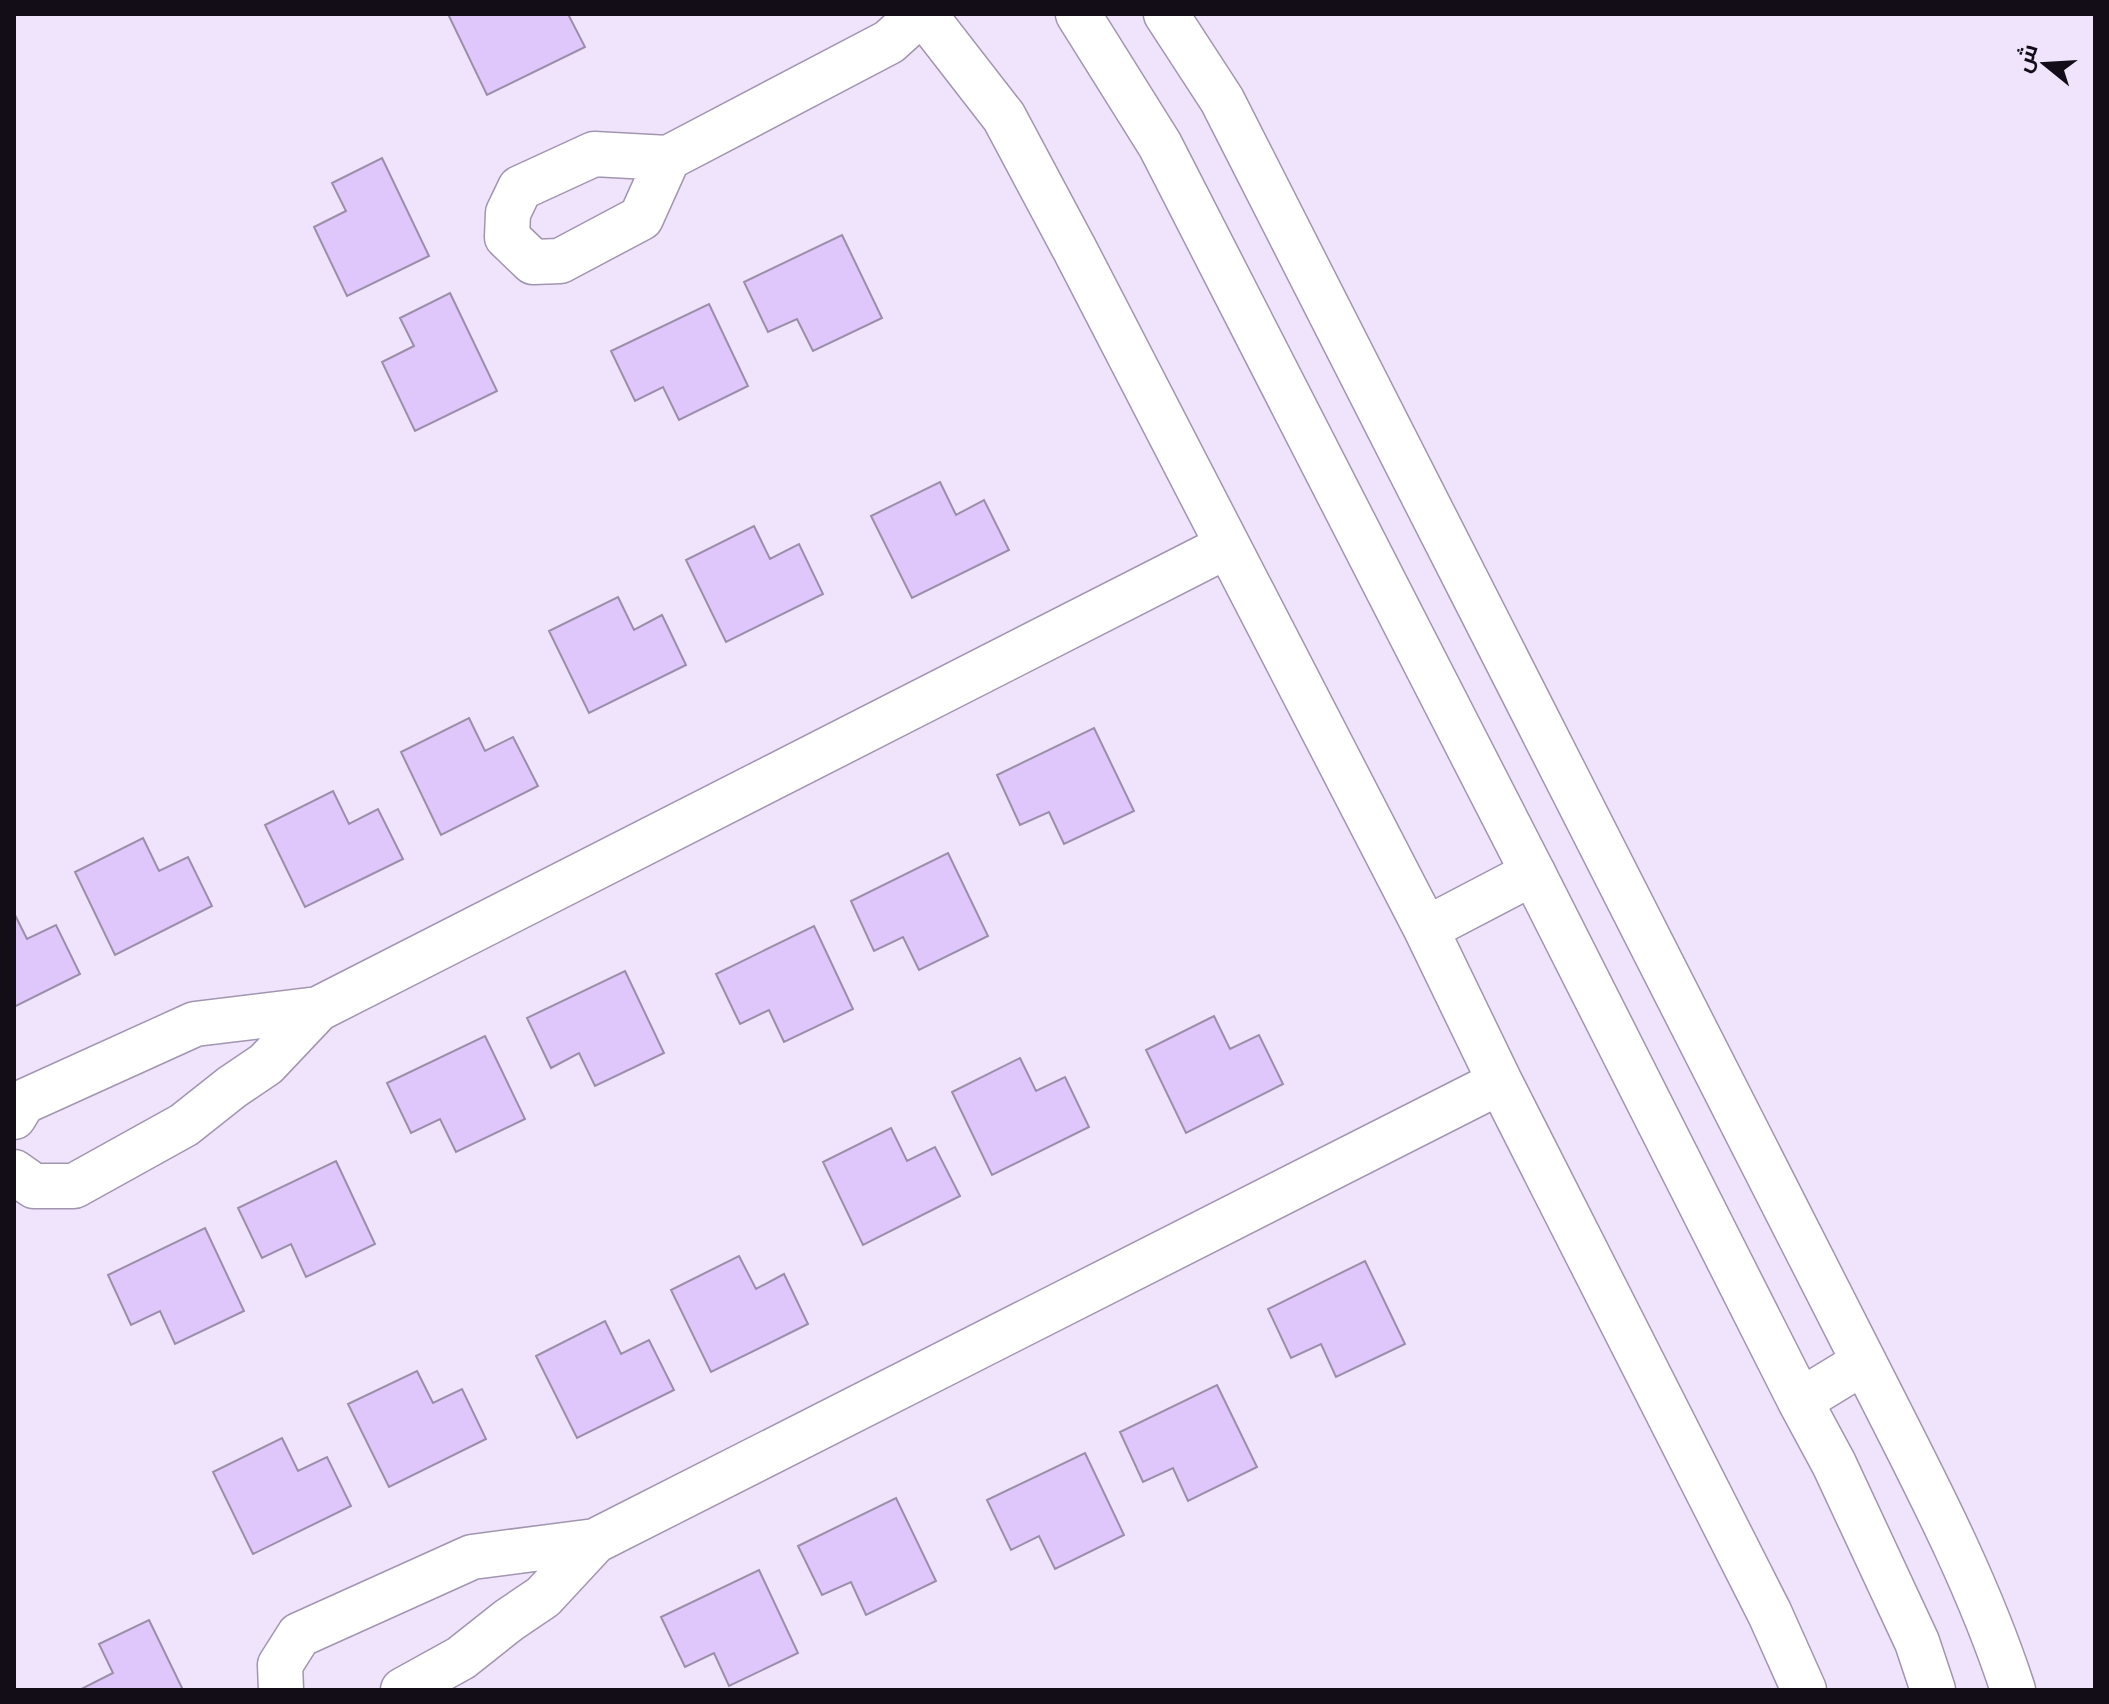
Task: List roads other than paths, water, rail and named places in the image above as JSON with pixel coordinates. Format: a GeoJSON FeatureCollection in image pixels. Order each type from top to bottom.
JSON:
{"type":"FeatureCollection","features":[{"type":"Feature","properties":{"kind":"street"},"geometry":{"type":"LineString","coordinates":[[668,158],[889,42],[922,14],[1004,117],[1426,929],[1500,1082],[1770,1614],[1804,1690]]}},
{"type":"Feature","properties":{"kind":"street"},"geometry":{"type":"LineString","coordinates":[[1078,14],[1160,145],[1533,873],[1834,1464],[1917,1642],[1933,1690]]}},
{"type":"Feature","properties":{"kind":"street"},"geometry":{"type":"LineString","coordinates":[[1166,14],[1222,100],[1864,1362],[1996,1636],[2013,1690]]}},
{"type":"Feature","properties":{"kind":"street"},"geometry":{"type":"LineString","coordinates":[[14,1172],[34,1186],[74,1186],[184,1125],[266,1064],[318,1009],[1227,546]]}},
{"type":"Feature","properties":{"kind":"street"},"geometry":{"type":"LineString","coordinates":[[1426,929],[1533,873]]}},
{"type":"Feature","properties":{"kind":"street"},"geometry":{"type":"LineString","coordinates":[[14,1117],[23,1102],[195,1024],[318,1009]]}},
{"type":"Feature","properties":{"kind":"street"},"geometry":{"type":"LineString","coordinates":[[281,1690],[280,1665],[299,1635],[472,1557],[595,1541],[1500,1082]]}},
{"type":"Feature","properties":{"kind":"street"},"geometry":{"type":"LineString","coordinates":[[1800,1401],[1864,1362]]}},
{"type":"Feature","properties":{"kind":"street"},"geometry":{"type":"LineString","coordinates":[[403,1690],[461,1658],[543,1597],[595,1541]]}}]}
